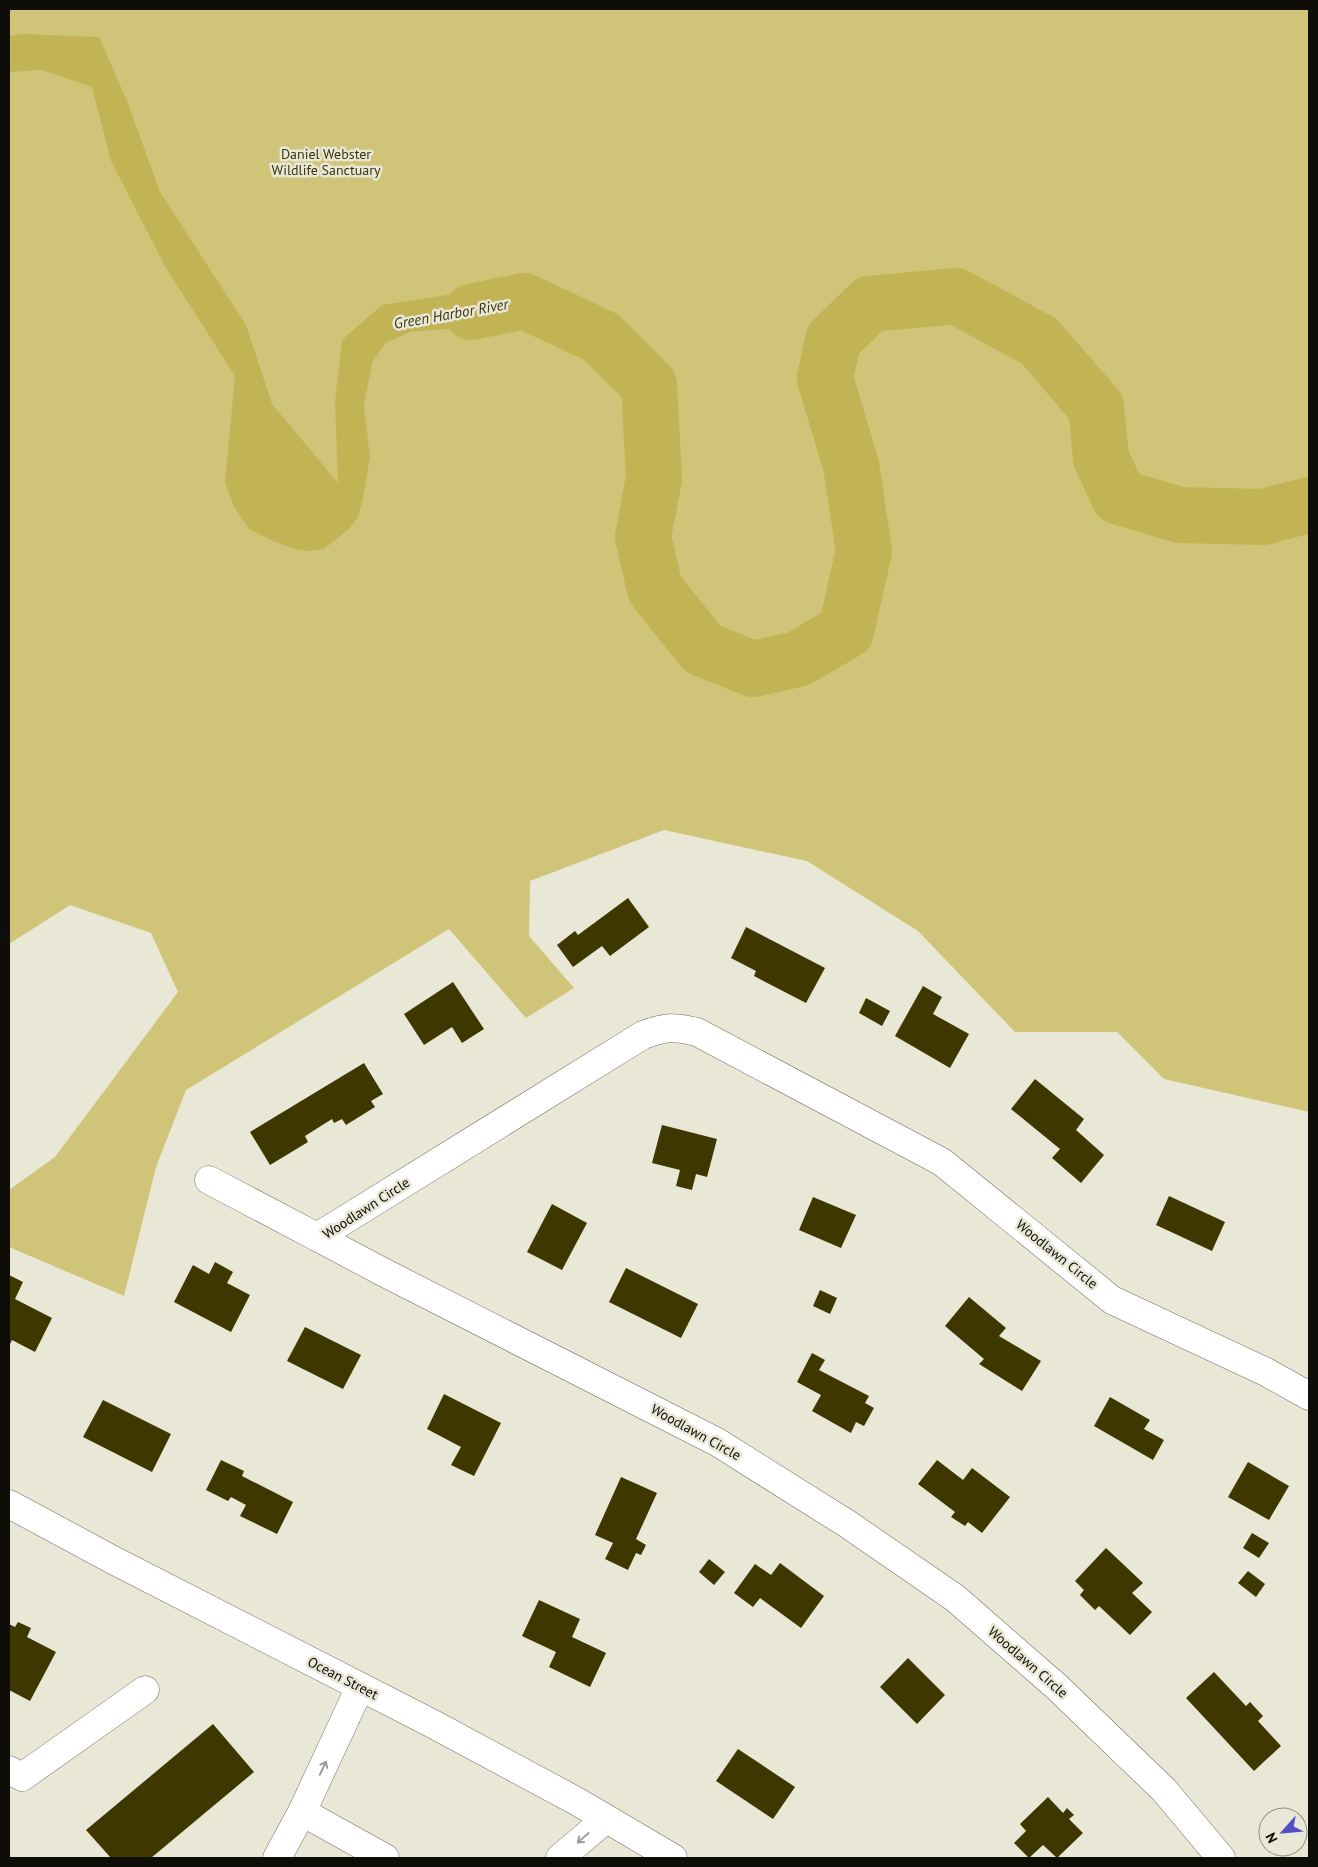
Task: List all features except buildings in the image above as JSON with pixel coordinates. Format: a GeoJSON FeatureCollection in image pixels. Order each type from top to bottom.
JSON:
{"type":"FeatureCollection","features":[{"type":"Feature","properties":{"kind":"street","name":"Woodlawn Circle"},"geometry":{"type":"LineString","coordinates":[[317,1237],[643,1035],[663,1028],[682,1028],[698,1032],[942,1162],[1112,1300],[1266,1372],[1309,1396]]}},
{"type":"Feature","properties":{"kind":"street"},"geometry":{"type":"LineString","coordinates":[[209,1180],[317,1237]]}},
{"type":"Feature","properties":{"kind":"street","name":"Woodlawn Circle"},"geometry":{"type":"LineString","coordinates":[[317,1237],[717,1442],[854,1528],[955,1598],[1057,1687],[1164,1790],[1221,1858]]}},
{"type":"Feature","properties":{"kind":"street","name":"Ocean Street"},"geometry":{"type":"LineString","coordinates":[[9,1504],[122,1565],[433,1724],[673,1858]]}},
{"type":"Feature","properties":{"kind":"street"},"geometry":{"type":"LineString","coordinates":[[277,1858],[302,1812],[360,1687]]}},
{"type":"Feature","properties":{"kind":"street"},"geometry":{"type":"LineString","coordinates":[[9,1770],[22,1776],[145,1690]]}},
{"type":"Feature","properties":{"kind":"street"},"geometry":{"type":"LineString","coordinates":[[302,1812],[385,1858]]}},
{"type":"Feature","properties":{"kind":"street"},"geometry":{"type":"LineString","coordinates":[[560,1858],[606,1819]]}},
{"type":"Feature","properties":{"kind":"green space","name":"Daniel Webster Wildlife Sanctuary"},"geometry":{"type":"Polygon","coordinates":[[[9,9],[1309,9],[1309,1112],[1164,1079],[1117,1032],[1015,1032],[918,931],[807,861],[664,830],[530,881],[529,936],[574,988],[526,1018],[449,929],[186,1090],[156,1167],[124,1296],[9,1247],[9,1190],[55,1157],[178,992],[151,933],[70,905],[9,944],[9,9]]]}},
{"type":"Feature","properties":{"kind":"water"},"geometry":{"type":"Polygon","coordinates":[[[23,34],[99,37],[127,101],[160,192],[246,325],[272,404],[338,483],[335,401],[342,340],[382,305],[546,280],[551,307],[535,321],[410,332],[386,343],[372,362],[364,406],[370,457],[358,517],[349,529],[324,549],[309,551],[295,549],[273,541],[249,529],[234,507],[225,482],[235,376],[166,268],[111,161],[92,87],[42,70],[9,72],[9,36],[23,34]]]}},
{"type":"Feature","properties":{"kind":"waterway","name":"Green Harbor River"},"geometry":{"type":"LineString","coordinates":[[471,312],[524,301],[601,337],[649,385],[654,478],[643,537],[655,589],[703,649],[753,669],[798,659],[846,631],[864,551],[851,465],[825,379],[833,340],[870,304],[956,296],[1039,341],[1096,407],[1101,458],[1119,497],[1180,515],[1263,517],[1309,505]]}}]}
